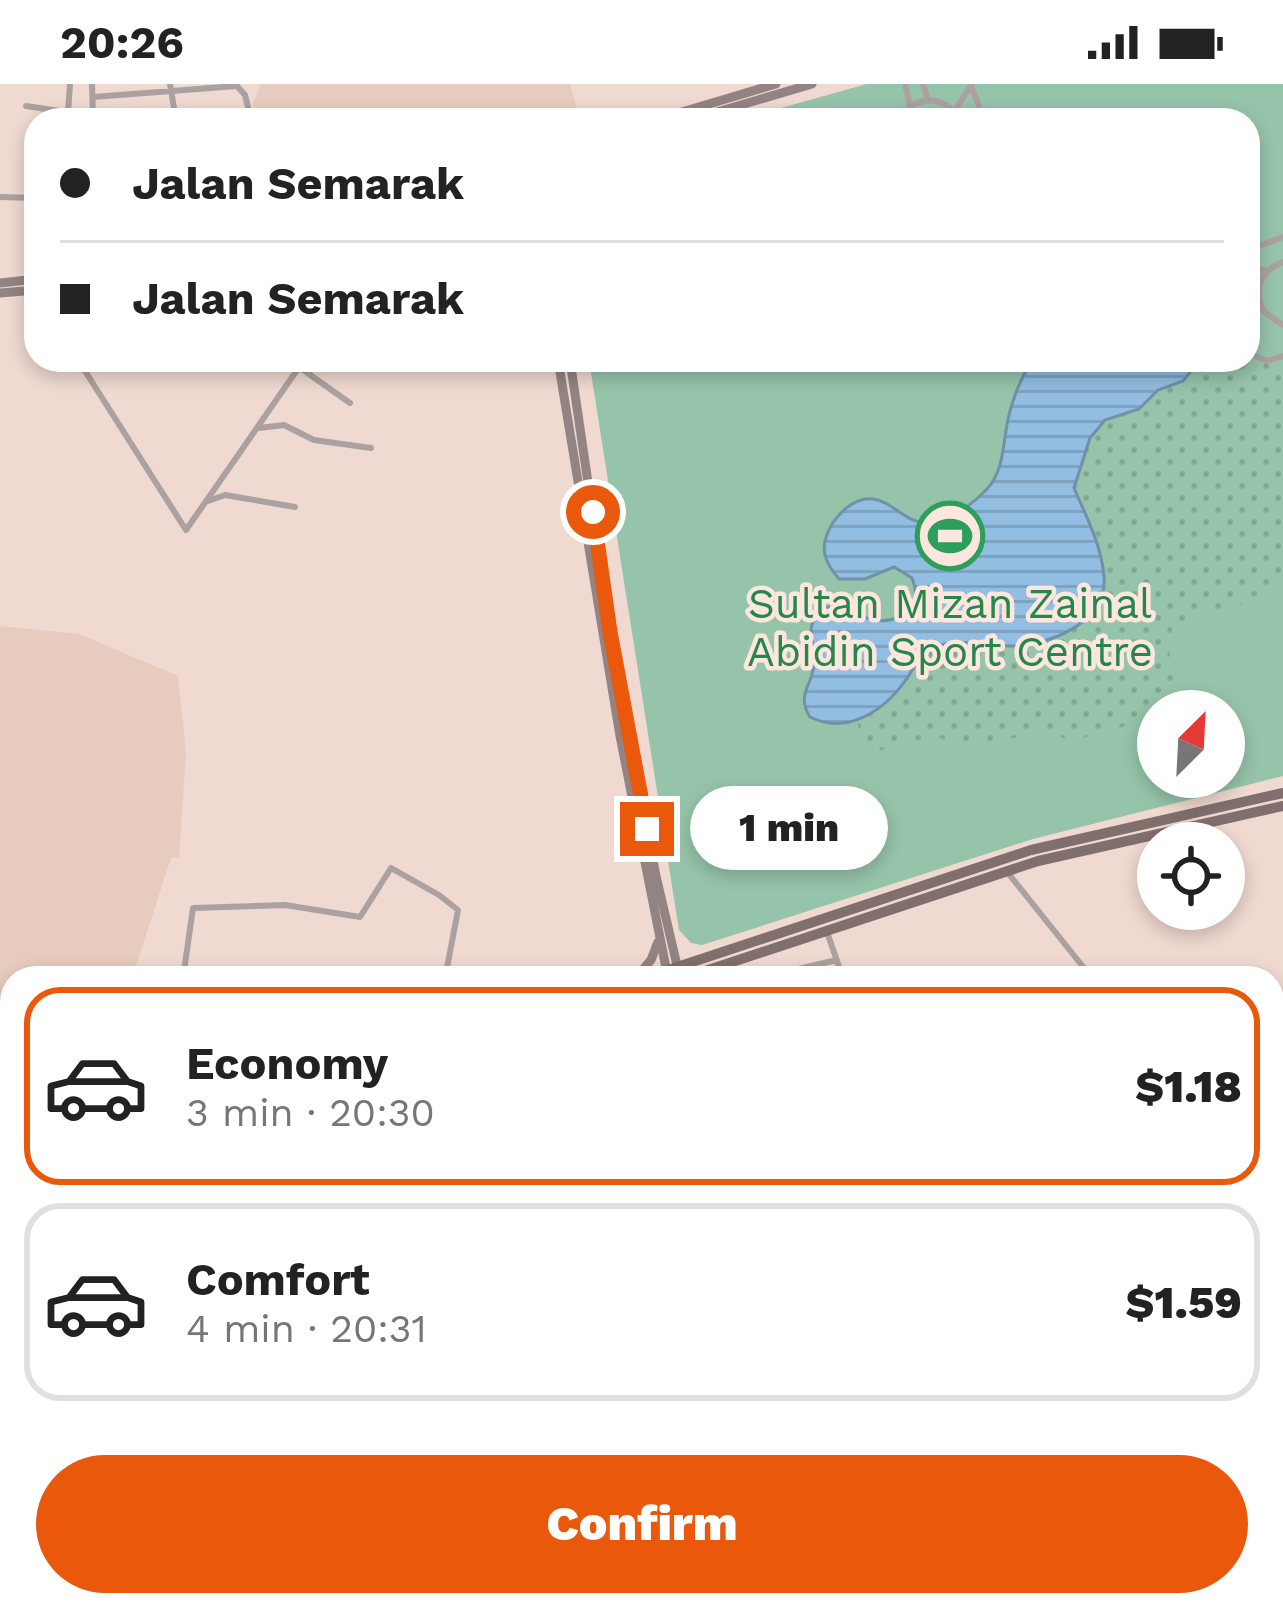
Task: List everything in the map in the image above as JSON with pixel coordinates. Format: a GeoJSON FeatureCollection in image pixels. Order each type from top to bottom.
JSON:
{"type":"FeatureCollection","features":[{"type":"Feature","properties":{"kind":"main road"},"geometry":{"type":"LineString","coordinates":[[688,108],[776,84]]}},
{"type":"Feature","properties":{"kind":"main road"},"geometry":{"type":"LineString","coordinates":[[731,108],[812,84]]}},
{"type":"Feature","properties":{"kind":"main road"},"geometry":{"type":"LineString","coordinates":[[560,372],[620,736],[673,966]]}},
{"type":"Feature","properties":{"kind":"main road"},"geometry":{"type":"LineString","coordinates":[[571,372],[610,632],[665,938],[685,955],[701,959]]}},
{"type":"Feature","properties":{"kind":"main road"},"geometry":{"type":"LineString","coordinates":[[716,966],[1031,850],[1283,793]]}},
{"type":"Feature","properties":{"kind":"main road"},"geometry":{"type":"LineString","coordinates":[[690,966],[1007,871],[1283,806]]}},
{"type":"Feature","properties":{"kind":"main road"},"geometry":{"type":"LineString","coordinates":[[647,966],[665,938]]}},
{"type":"Feature","properties":{"kind":"street"},"geometry":{"type":"LineString","coordinates":[[92,84],[93,108]]}},
{"type":"Feature","properties":{"kind":"street"},"geometry":{"type":"LineString","coordinates":[[905,84],[910,106],[928,100],[950,108]]}},
{"type":"Feature","properties":{"kind":"street"},"geometry":{"type":"LineString","coordinates":[[923,84],[928,100]]}},
{"type":"Feature","properties":{"kind":"street"},"geometry":{"type":"LineString","coordinates":[[93,97],[237,86],[248,108]]}},
{"type":"Feature","properties":{"kind":"street"},"geometry":{"type":"LineString","coordinates":[[26,106],[40,108]]}},
{"type":"Feature","properties":{"kind":"street"},"geometry":{"type":"LineString","coordinates":[[1260,270],[1283,262]]}},
{"type":"Feature","properties":{"kind":"street"},"geometry":{"type":"LineString","coordinates":[[1260,287],[1266,271]]}},
{"type":"Feature","properties":{"kind":"street"},"geometry":{"type":"LineString","coordinates":[[1260,299],[1264,312],[1283,325]]}},
{"type":"Feature","properties":{"kind":"street"},"geometry":{"type":"LineString","coordinates":[[85,372],[186,530],[296,372]]}},
{"type":"Feature","properties":{"kind":"street"},"geometry":{"type":"LineString","coordinates":[[313,372],[350,404]]}},
{"type":"Feature","properties":{"kind":"street"},"geometry":{"type":"LineString","coordinates":[[256,429],[284,425],[314,440],[371,448]]}},
{"type":"Feature","properties":{"kind":"street"},"geometry":{"type":"LineString","coordinates":[[204,503],[225,495],[295,507]]}},
{"type":"Feature","properties":{"kind":"street"},"geometry":{"type":"LineString","coordinates":[[185,966],[194,908],[285,905],[360,917],[391,868],[458,910],[448,966]]}},
{"type":"Feature","properties":{"kind":"street"},"geometry":{"type":"LineString","coordinates":[[1007,871],[1082,966]]}},
{"type":"Feature","properties":{"kind":"street"},"geometry":{"type":"LineString","coordinates":[[823,923],[839,966]]}},
{"type":"Feature","properties":{"kind":"street"},"geometry":{"type":"LineString","coordinates":[[811,966],[837,960]]}},
{"type":"Feature","properties":{"kind":"shaded area"},"geometry":{"type":"Polygon","coordinates":[[[261,84],[570,84],[577,108],[254,108],[261,84]]]}},
{"type":"Feature","properties":{"kind":"shaded area"},"geometry":{"type":"Polygon","coordinates":[[[0,626],[79,634],[178,676],[186,753],[179,857],[171,858],[136,966],[0,966],[0,626]]]}},
{"type":"Feature","properties":{"kind":"green space","name":"Sultan Mizan Zainal Abidin Sport Centre"},"geometry":{"type":"Polygon","coordinates":[[[867,84],[1283,84],[1283,776],[1245,786],[1245,690],[1137,690],[1137,798],[1196,798],[1033,839],[702,945],[691,943],[679,930],[591,372],[1260,372],[1260,108],[781,108],[867,84]]]}},
{"type":"Feature","properties":{"kind":"green space"},"geometry":{"type":"Polygon","coordinates":[[[1260,359],[1283,368],[1283,587],[1274,585],[1240,605],[1182,621],[1172,629],[1168,648],[1179,690],[1137,690],[1137,723],[1071,741],[1046,731],[967,748],[934,736],[866,754],[857,722],[903,685],[926,651],[968,643],[1104,576],[1086,509],[1074,488],[1090,438],[1105,420],[1139,409],[1158,390],[1183,381],[1190,372],[1260,372],[1260,359]]]}},
{"type":"Feature","properties":{"kind":"water"},"geometry":{"type":"Polygon","coordinates":[[[1026,372],[1190,372],[1183,381],[1158,390],[1139,409],[1105,420],[1090,438],[1074,488],[1102,564],[1103,593],[1096,607],[1073,629],[1041,642],[936,646],[923,654],[896,692],[875,711],[850,722],[810,717],[804,702],[814,662],[811,633],[824,607],[890,620],[910,607],[915,597],[912,578],[894,567],[865,579],[839,579],[825,555],[831,526],[845,509],[864,499],[881,501],[923,523],[961,511],[997,474],[1026,372]]]}},
{"type":"Feature","properties":{"kind":"place","name":"Sultan Mizan Zainal Abidin Sport Centre"},"geometry":{"type":"Point","coordinates":[950,536]}},
{"type":"Feature","properties":{"kind":"route"},"geometry":{"type":"LineString","coordinates":[[593,512],[647,829]]}}]}
